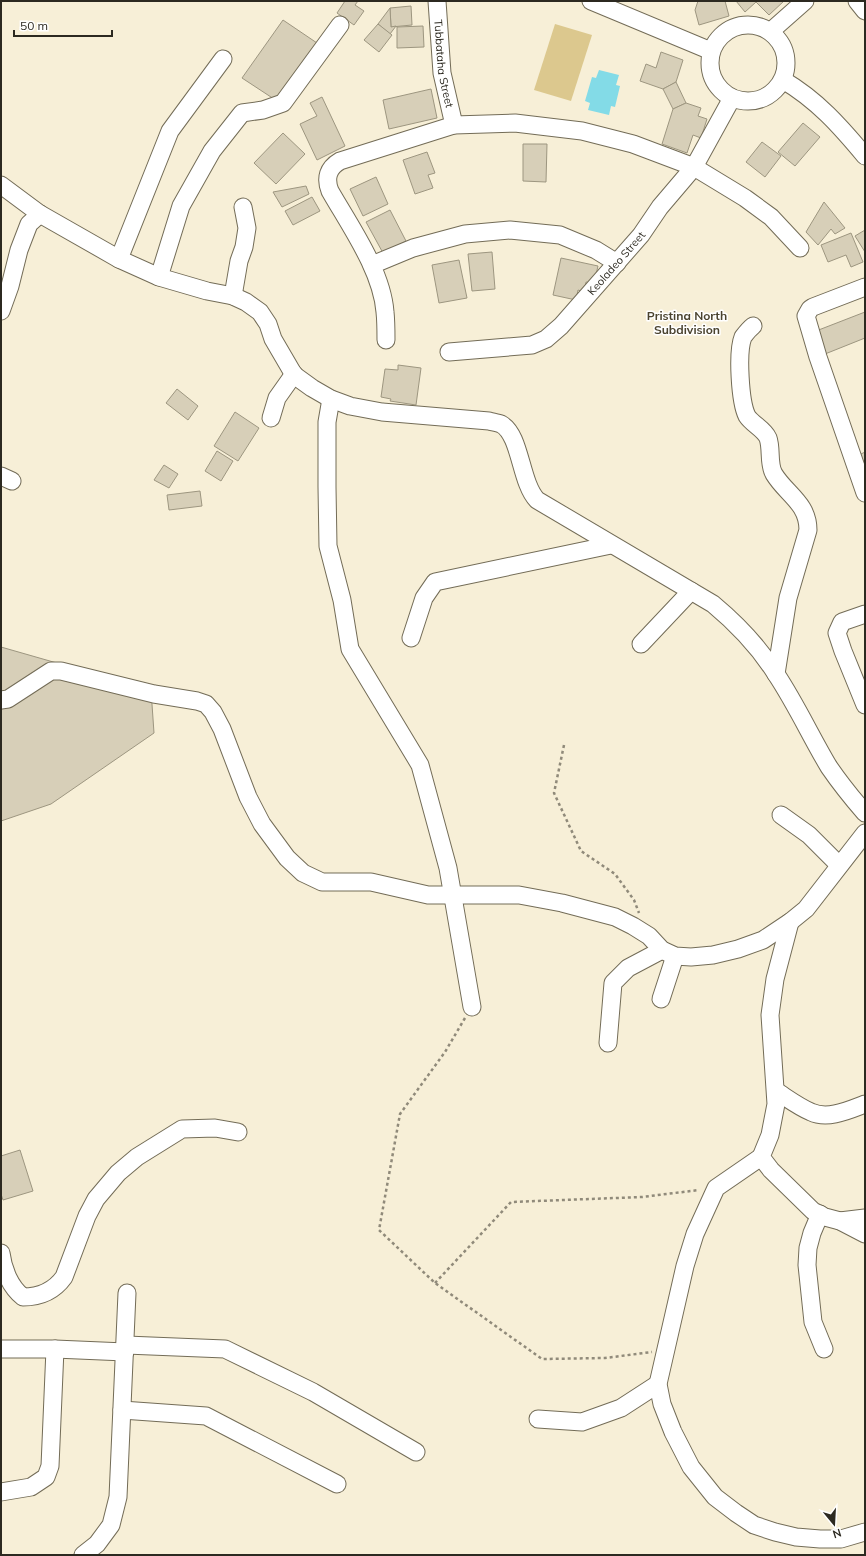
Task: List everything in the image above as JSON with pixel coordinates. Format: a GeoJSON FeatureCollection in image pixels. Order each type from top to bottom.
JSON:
{"type":"FeatureCollection","features":[{"type":"Feature","properties":{"kind":"street","name":"Tubbataha Street"},"geometry":{"type":"LineString","coordinates":[[437,1],[442,73],[454,125]]}},
{"type":"Feature","properties":{"kind":"street"},"geometry":{"type":"LineString","coordinates":[[591,1],[711,51]]}},
{"type":"Feature","properties":{"kind":"street"},"geometry":{"type":"LineString","coordinates":[[771,31],[805,1]]}},
{"type":"Feature","properties":{"kind":"street"},"geometry":{"type":"LineString","coordinates":[[857,1],[865,11]]}},
{"type":"Feature","properties":{"kind":"street"},"geometry":{"type":"LineString","coordinates":[[748,24],[760,26],[771,31],[778,37],[786,53],[787,62],[783,80],[778,88],[761,99],[751,101],[742,101],[732,98],[724,93],[713,78],[710,65],[711,51],[717,40],[725,32],[736,26],[748,24]]}},
{"type":"Feature","properties":{"kind":"street"},"geometry":{"type":"LineString","coordinates":[[159,277],[181,206],[212,151],[242,113],[263,110],[283,104],[340,25]]}},
{"type":"Feature","properties":{"kind":"street"},"geometry":{"type":"LineString","coordinates":[[119,259],[170,131],[223,59]]}},
{"type":"Feature","properties":{"kind":"street"},"geometry":{"type":"LineString","coordinates":[[783,80],[803,91],[838,123],[865,156]]}},
{"type":"Feature","properties":{"kind":"street","name":"Keoladeo Street"},"geometry":{"type":"LineString","coordinates":[[448,352],[532,345],[546,339],[561,326],[641,236],[660,207],[694,167],[732,98]]}},
{"type":"Feature","properties":{"kind":"street"},"geometry":{"type":"LineString","coordinates":[[386,340],[385,311],[380,288],[372,265],[330,191],[327,183],[328,173],[333,165],[340,161],[454,125],[515,123],[582,131],[633,144],[694,167],[745,198],[771,218],[800,248]]}},
{"type":"Feature","properties":{"kind":"street"},"geometry":{"type":"LineString","coordinates":[[1,185],[40,214],[119,259],[159,277],[207,291],[233,296],[246,302],[260,312],[268,324],[274,339],[294,374],[312,388],[331,399],[350,406],[382,412],[489,420],[501,424],[508,430],[514,441],[527,484],[531,494],[537,500],[713,604],[731,619],[753,642],[776,674],[830,767],[848,793],[865,813]]}},
{"type":"Feature","properties":{"kind":"street"},"geometry":{"type":"LineString","coordinates":[[233,296],[247,228],[242,207]]}},
{"type":"Feature","properties":{"kind":"street"},"geometry":{"type":"LineString","coordinates":[[1,311],[10,286],[19,250],[29,224],[40,214]]}},
{"type":"Feature","properties":{"kind":"street"},"geometry":{"type":"LineString","coordinates":[[372,265],[413,248],[464,234],[510,230],[560,235],[596,250],[618,263]]}},
{"type":"Feature","properties":{"kind":"street"},"geometry":{"type":"LineString","coordinates":[[865,287],[813,307],[806,316],[818,357],[865,493]]}},
{"type":"Feature","properties":{"kind":"street"},"geometry":{"type":"LineString","coordinates":[[753,326],[743,338],[740,348],[740,371],[744,408],[748,417],[767,436],[771,450],[773,473],[805,512],[808,522],[808,530],[788,598],[776,674]]}},
{"type":"Feature","properties":{"kind":"street"},"geometry":{"type":"LineString","coordinates":[[271,418],[277,398],[294,374]]}},
{"type":"Feature","properties":{"kind":"street"},"geometry":{"type":"LineString","coordinates":[[331,399],[327,422],[326,486],[328,546],[342,600],[350,649],[420,764],[448,868],[472,1006]]}},
{"type":"Feature","properties":{"kind":"street"},"geometry":{"type":"LineString","coordinates":[[410,638],[424,598],[434,582],[611,545]]}},
{"type":"Feature","properties":{"kind":"street"},"geometry":{"type":"LineString","coordinates":[[641,644],[691,591]]}},
{"type":"Feature","properties":{"kind":"street"},"geometry":{"type":"LineString","coordinates":[[865,614],[842,622],[837,633],[865,706]]}},
{"type":"Feature","properties":{"kind":"street"},"geometry":{"type":"LineString","coordinates":[[1,700],[8,699],[51,671],[61,671],[154,694],[197,701],[206,704],[213,712],[222,729],[248,797],[262,824],[287,858],[303,873],[322,882],[371,882],[428,895],[519,895],[562,902],[615,917],[634,926],[649,936],[669,953],[691,957],[713,955],[738,949],[763,940],[790,922],[806,909],[865,833]]}},
{"type":"Feature","properties":{"kind":"street"},"geometry":{"type":"LineString","coordinates":[[781,815],[809,834],[839,865]]}},
{"type":"Feature","properties":{"kind":"street"},"geometry":{"type":"LineString","coordinates":[[790,922],[775,979],[770,1014],[776,1091],[775,1115],[770,1135],[761,1157],[716,1188],[695,1234],[685,1266],[658,1384],[662,1404],[673,1432],[691,1467],[715,1497],[736,1514],[754,1525],[796,1537],[841,1539],[865,1532]]}},
{"type":"Feature","properties":{"kind":"street"},"geometry":{"type":"LineString","coordinates":[[662,999],[669,953]]}},
{"type":"Feature","properties":{"kind":"street"},"geometry":{"type":"LineString","coordinates":[[608,1043],[613,983],[628,968],[669,953]]}},
{"type":"Feature","properties":{"kind":"street"},"geometry":{"type":"LineString","coordinates":[[776,1091],[811,1113],[820,1115],[833,1115],[865,1104]]}},
{"type":"Feature","properties":{"kind":"street"},"geometry":{"type":"LineString","coordinates":[[1,1253],[6,1273],[14,1290],[23,1297],[46,1293],[58,1285],[64,1277],[87,1216],[96,1199],[118,1173],[137,1157],[182,1129],[215,1128],[238,1132]]}},
{"type":"Feature","properties":{"kind":"street"},"geometry":{"type":"LineString","coordinates":[[761,1157],[770,1170],[813,1211],[840,1221],[865,1234]]}},
{"type":"Feature","properties":{"kind":"street"},"geometry":{"type":"LineString","coordinates":[[820,1214],[812,1233],[808,1248],[807,1266],[813,1322],[824,1349]]}},
{"type":"Feature","properties":{"kind":"street"},"geometry":{"type":"LineString","coordinates":[[840,1221],[865,1218]]}},
{"type":"Feature","properties":{"kind":"street"},"geometry":{"type":"LineString","coordinates":[[83,1555],[97,1544],[111,1524],[118,1497],[128,1294]]}},
{"type":"Feature","properties":{"kind":"street"},"geometry":{"type":"LineString","coordinates":[[1,1349],[225,1349],[313,1392],[416,1452]]}},
{"type":"Feature","properties":{"kind":"street"},"geometry":{"type":"LineString","coordinates":[[1,1492],[31,1487],[46,1477],[50,1466],[55,1349]]}},
{"type":"Feature","properties":{"kind":"street"},"geometry":{"type":"LineString","coordinates":[[538,1420],[582,1422],[621,1408],[658,1384]]}},
{"type":"Feature","properties":{"kind":"street"},"geometry":{"type":"LineString","coordinates":[[122,1410],[206,1416],[337,1484]]}},
{"type":"Feature","properties":{"kind":"path"},"geometry":{"type":"LineString","coordinates":[[564,744],[554,793],[581,851],[615,874],[634,900],[640,914]]}},
{"type":"Feature","properties":{"kind":"path"},"geometry":{"type":"LineString","coordinates":[[472,1006],[445,1052],[400,1114],[379,1230],[435,1283],[542,1359],[605,1358],[666,1350]]}},
{"type":"Feature","properties":{"kind":"path"},"geometry":{"type":"LineString","coordinates":[[435,1283],[511,1202],[642,1197],[716,1188]]}},
{"type":"Feature","properties":{"kind":"shaded area"},"geometry":{"type":"Polygon","coordinates":[[[555,24],[592,35],[571,101],[534,90],[555,24]]]}},
{"type":"Feature","properties":{"kind":"water"},"geometry":{"type":"Polygon","coordinates":[[[599,70],[619,75],[616,85],[620,86],[615,107],[611,106],[609,115],[588,110],[590,103],[585,101],[592,77],[596,78],[599,70]]]}},
{"type":"Feature","properties":{"kind":"building"},"geometry":{"type":"Polygon","coordinates":[[[345,1],[358,1],[355,5],[364,11],[354,25],[337,13],[345,1]]]}},
{"type":"Feature","properties":{"kind":"building"},"geometry":{"type":"Polygon","coordinates":[[[698,1],[725,1],[729,16],[699,25],[695,10],[698,1]]]}},
{"type":"Feature","properties":{"kind":"building"},"geometry":{"type":"Polygon","coordinates":[[[736,1],[784,1],[769,15],[756,2],[745,12],[736,1]]]}},
{"type":"Feature","properties":{"kind":"building"},"geometry":{"type":"Polygon","coordinates":[[[411,6],[412,25],[391,27],[390,8],[411,6]]]}},
{"type":"Feature","properties":{"kind":"building"},"geometry":{"type":"Polygon","coordinates":[[[390,8],[391,27],[396,26],[390,34],[378,24],[390,8]]]}},
{"type":"Feature","properties":{"kind":"building"},"geometry":{"type":"Polygon","coordinates":[[[283,20],[317,43],[277,101],[242,78],[283,20]]]}},
{"type":"Feature","properties":{"kind":"building"},"geometry":{"type":"Polygon","coordinates":[[[378,24],[392,35],[379,52],[364,40],[378,24]]]}},
{"type":"Feature","properties":{"kind":"building"},"geometry":{"type":"Polygon","coordinates":[[[423,26],[424,47],[397,48],[397,27],[423,26]]]}},
{"type":"Feature","properties":{"kind":"building"},"geometry":{"type":"Polygon","coordinates":[[[661,52],[683,60],[676,82],[663,89],[640,81],[646,64],[656,68],[661,52]]]}},
{"type":"Feature","properties":{"kind":"building"},"geometry":{"type":"Polygon","coordinates":[[[676,82],[686,103],[673,109],[663,89],[676,82]]]}},
{"type":"Feature","properties":{"kind":"building"},"geometry":{"type":"Polygon","coordinates":[[[431,89],[437,118],[389,129],[383,100],[431,89]]]}},
{"type":"Feature","properties":{"kind":"building"},"geometry":{"type":"Polygon","coordinates":[[[322,97],[345,146],[317,160],[300,124],[317,116],[310,103],[322,97]]]}},
{"type":"Feature","properties":{"kind":"building"},"geometry":{"type":"Polygon","coordinates":[[[686,103],[701,108],[698,116],[707,119],[701,138],[693,135],[687,153],[662,144],[673,109],[686,103]]]}},
{"type":"Feature","properties":{"kind":"building"},"geometry":{"type":"Polygon","coordinates":[[[803,123],[820,137],[795,166],[778,152],[803,123]]]}},
{"type":"Feature","properties":{"kind":"building"},"geometry":{"type":"Polygon","coordinates":[[[283,133],[305,154],[276,184],[254,163],[283,133]]]}},
{"type":"Feature","properties":{"kind":"building"},"geometry":{"type":"Polygon","coordinates":[[[762,142],[781,156],[765,177],[746,162],[762,142]]]}},
{"type":"Feature","properties":{"kind":"building"},"geometry":{"type":"Polygon","coordinates":[[[523,144],[547,144],[546,182],[523,181],[523,144]]]}},
{"type":"Feature","properties":{"kind":"building"},"geometry":{"type":"Polygon","coordinates":[[[427,152],[435,173],[428,175],[433,188],[415,194],[403,160],[427,152]]]}},
{"type":"Feature","properties":{"kind":"building"},"geometry":{"type":"Polygon","coordinates":[[[376,177],[388,204],[363,216],[350,189],[376,177]]]}},
{"type":"Feature","properties":{"kind":"building"},"geometry":{"type":"Polygon","coordinates":[[[306,186],[309,194],[282,207],[273,192],[306,186]]]}},
{"type":"Feature","properties":{"kind":"building"},"geometry":{"type":"Polygon","coordinates":[[[312,197],[320,211],[293,225],[285,211],[312,197]]]}},
{"type":"Feature","properties":{"kind":"building"},"geometry":{"type":"Polygon","coordinates":[[[824,202],[845,228],[835,234],[831,229],[818,245],[806,232],[824,202]]]}},
{"type":"Feature","properties":{"kind":"building"},"geometry":{"type":"Polygon","coordinates":[[[390,210],[406,241],[383,253],[366,222],[390,210]]]}},
{"type":"Feature","properties":{"kind":"building"},"geometry":{"type":"Polygon","coordinates":[[[865,230],[865,252],[855,236],[865,230]]]}},
{"type":"Feature","properties":{"kind":"building"},"geometry":{"type":"Polygon","coordinates":[[[851,233],[863,262],[851,267],[846,255],[828,262],[821,245],[851,233]]]}},
{"type":"Feature","properties":{"kind":"building"},"geometry":{"type":"Polygon","coordinates":[[[492,252],[495,289],[472,291],[468,254],[492,252]]]}},
{"type":"Feature","properties":{"kind":"building"},"geometry":{"type":"Polygon","coordinates":[[[561,258],[598,266],[594,283],[586,282],[584,292],[578,290],[576,300],[553,295],[561,258]]]}},
{"type":"Feature","properties":{"kind":"building"},"geometry":{"type":"Polygon","coordinates":[[[459,260],[467,298],[439,303],[432,265],[459,260]]]}},
{"type":"Feature","properties":{"kind":"building"},"geometry":{"type":"Polygon","coordinates":[[[865,312],[865,338],[825,354],[816,331],[865,312]]]}},
{"type":"Feature","properties":{"kind":"building"},"geometry":{"type":"Polygon","coordinates":[[[398,365],[421,368],[416,405],[390,401],[391,399],[381,397],[385,369],[398,370],[398,365]]]}},
{"type":"Feature","properties":{"kind":"building"},"geometry":{"type":"Polygon","coordinates":[[[177,389],[198,406],[188,420],[166,403],[177,389]]]}},
{"type":"Feature","properties":{"kind":"building"},"geometry":{"type":"Polygon","coordinates":[[[235,412],[259,428],[238,461],[214,446],[235,412]]]}},
{"type":"Feature","properties":{"kind":"building"},"geometry":{"type":"Polygon","coordinates":[[[217,451],[233,461],[221,481],[205,471],[217,451]]]}},
{"type":"Feature","properties":{"kind":"building"},"geometry":{"type":"Polygon","coordinates":[[[865,452],[865,471],[859,455],[865,452]]]}},
{"type":"Feature","properties":{"kind":"building"},"geometry":{"type":"Polygon","coordinates":[[[164,465],[178,474],[169,488],[154,480],[164,465]]]}},
{"type":"Feature","properties":{"kind":"building"},"geometry":{"type":"Polygon","coordinates":[[[200,491],[202,506],[169,510],[167,495],[200,491]]]}},
{"type":"Feature","properties":{"kind":"building"},"geometry":{"type":"Polygon","coordinates":[[[1,647],[151,690],[154,733],[51,804],[1,821],[1,647]]]}},
{"type":"Feature","properties":{"kind":"building"},"geometry":{"type":"Polygon","coordinates":[[[20,1150],[33,1191],[3,1200],[1,1194],[1,1156],[20,1150]]]}},
{"type":"Feature","properties":{"kind":"district","name":"Pristina North Subdivision"},"geometry":{"type":"Point","coordinates":[687,323]}}]}
